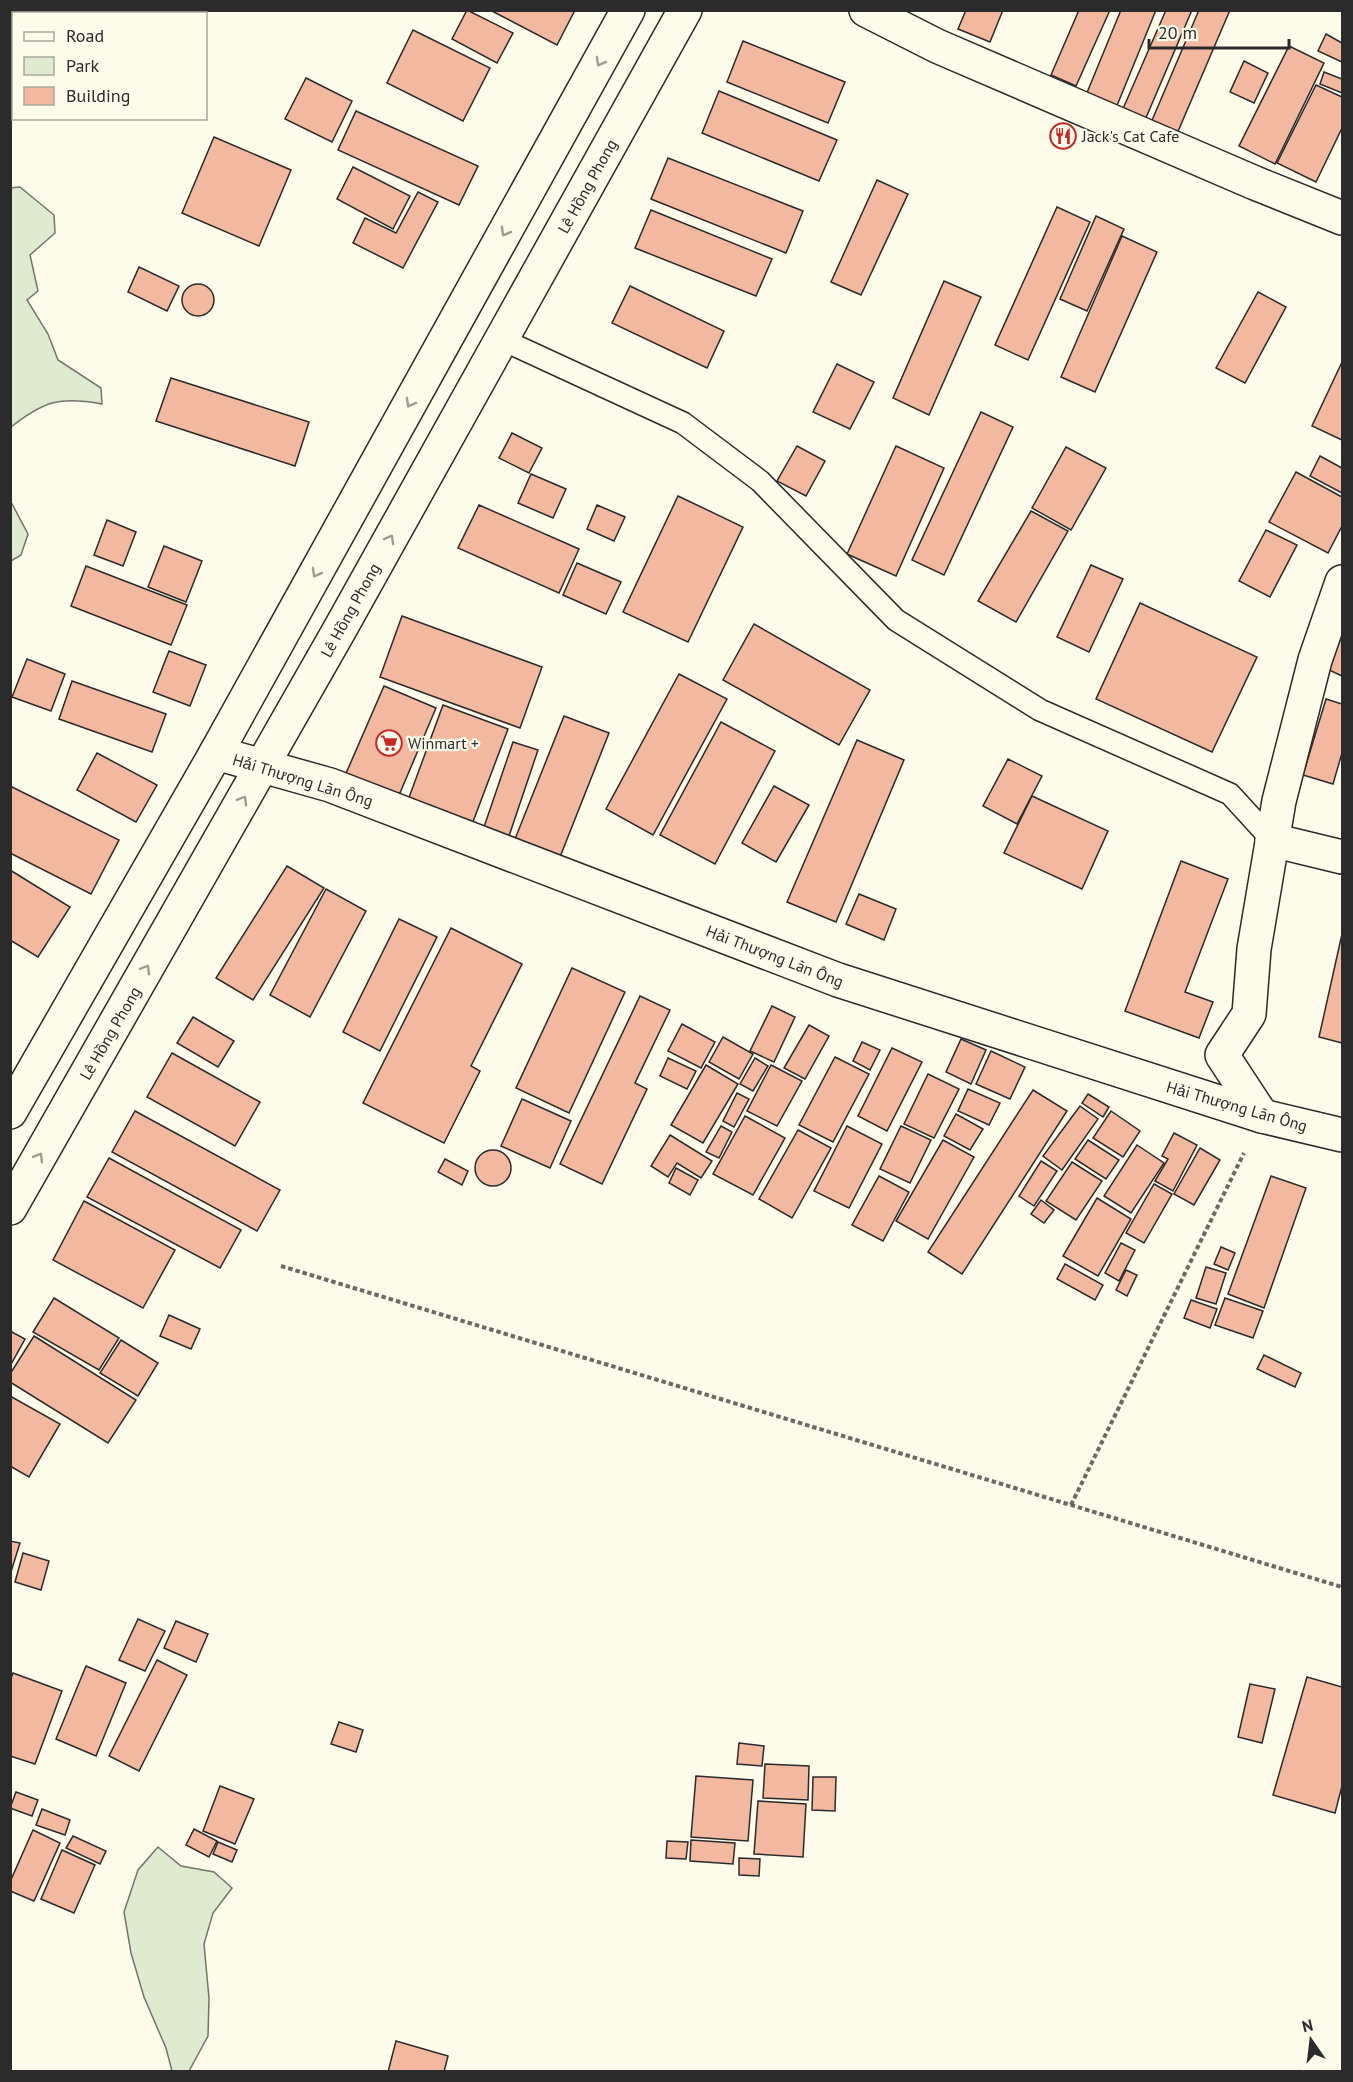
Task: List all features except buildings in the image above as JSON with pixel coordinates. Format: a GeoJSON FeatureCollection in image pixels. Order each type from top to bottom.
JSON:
{"type":"FeatureCollection","features":[{"type":"Feature","properties":{"kind":"street"},"geometry":{"type":"LineString","coordinates":[[10,1112],[216,753],[628,10]]}},
{"type":"Feature","properties":{"kind":"street","name":"Lê Hồng Phong"},"geometry":{"type":"LineString","coordinates":[[10,1208],[262,766],[685,10]]}},
{"type":"Feature","properties":{"kind":"street"},"geometry":{"type":"LineString","coordinates":[[866,10],[936,46],[1342,219]]}},
{"type":"Feature","properties":{"kind":"street"},"geometry":{"type":"LineString","coordinates":[[1262,1116],[1222,1055],[1249,1014],[1254,949],[1279,801],[1315,660],[1342,582]]}},
{"type":"Feature","properties":{"kind":"street","name":"Hải Thượng Lãn Ông"},"geometry":{"type":"LineString","coordinates":[[216,753],[330,784],[838,980],[1262,1116],[1342,1135]]}},
{"type":"Feature","properties":{"kind":"street"},"geometry":{"type":"LineString","coordinates":[[1272,840],[1342,857]]}},
{"type":"Feature","properties":{"kind":"lane"},"geometry":{"type":"LineString","coordinates":[[501,339],[682,423],[760,481],[896,620],[1040,710],[1230,794],[1272,840]]}},
{"type":"Feature","properties":{"kind":"path"},"geometry":{"type":"LineString","coordinates":[[1071,1505],[1262,1116]]}},
{"type":"Feature","properties":{"kind":"path"},"geometry":{"type":"LineString","coordinates":[[281,1266],[1342,1587]]}},
{"type":"Feature","properties":{"kind":"green space"},"geometry":{"type":"Polygon","coordinates":[[[20,187],[54,215],[55,233],[30,255],[38,291],[27,300],[48,334],[58,360],[101,388],[102,404],[75,401],[53,403],[33,411],[11,427],[10,188],[20,187]]]}},
{"type":"Feature","properties":{"kind":"green space"},"geometry":{"type":"Polygon","coordinates":[[[11,502],[28,534],[21,555],[11,561],[11,502]]]}},
{"type":"Feature","properties":{"kind":"green space"},"geometry":{"type":"Polygon","coordinates":[[[158,1847],[181,1866],[214,1872],[232,1888],[213,1913],[204,1944],[209,1998],[208,2036],[189,2071],[172,2071],[166,2048],[144,1997],[131,1953],[124,1912],[138,1870],[158,1847]]]}},
{"type":"Feature","properties":{"kind":"place","name":"Jack's Cat Cafe"},"geometry":{"type":"Point","coordinates":[1063,136]}},
{"type":"Feature","properties":{"kind":"place","name":"Winmart +"},"geometry":{"type":"Point","coordinates":[389,743]}}]}
